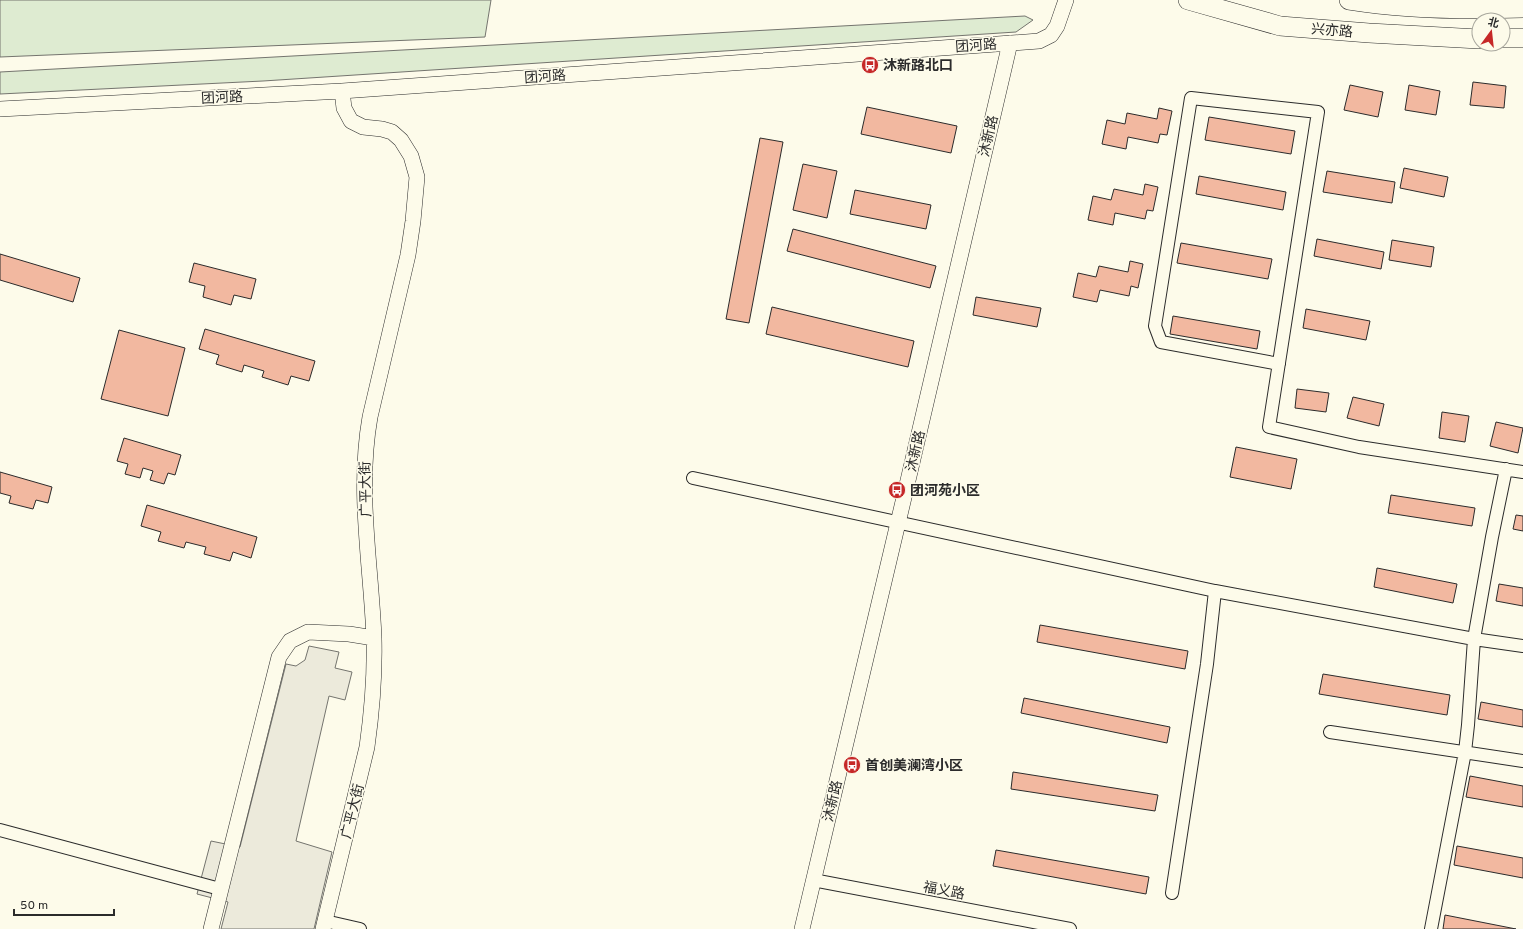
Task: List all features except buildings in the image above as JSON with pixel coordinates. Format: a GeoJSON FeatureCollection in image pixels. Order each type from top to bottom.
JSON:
{"type":"FeatureCollection","features":[{"type":"Feature","properties":{"kind":"main road","name":"兴亦路"},"geometry":{"type":"LineString","coordinates":[[1188,0],[1280,26],[1471,39]]}},
{"type":"Feature","properties":{"kind":"main road"},"geometry":{"type":"LineString","coordinates":[[1349,0],[1375,4],[1474,10],[1523,8]]}},
{"type":"Feature","properties":{"kind":"main road"},"geometry":{"type":"LineString","coordinates":[[1511,38],[1523,38]]}},
{"type":"Feature","properties":{"kind":"street","name":"团河路"},"geometry":{"type":"LineString","coordinates":[[0,109],[342,91],[1039,41],[1051,35],[1057,26],[1066,0]]}},
{"type":"Feature","properties":{"kind":"street","name":"沐新路"},"geometry":{"type":"LineString","coordinates":[[802,929],[1010,43]]}},
{"type":"Feature","properties":{"kind":"street","name":"广平大街"},"geometry":{"type":"LineString","coordinates":[[324,925],[367,747],[374,681],[374,638],[365,514],[364,461],[370,417],[408,256],[417,177],[411,156],[401,140],[392,132],[364,127],[351,121],[344,108],[342,91]]}},
{"type":"Feature","properties":{"kind":"street"},"geometry":{"type":"LineString","coordinates":[[1279,364],[1161,342],[1155,326],[1191,98],[1318,112],[1279,364],[1269,427],[1358,448],[1523,472]]}},
{"type":"Feature","properties":{"kind":"street"},"geometry":{"type":"LineString","coordinates":[[1431,929],[1465,752],[1474,639],[1506,469]]}},
{"type":"Feature","properties":{"kind":"street"},"geometry":{"type":"LineString","coordinates":[[693,478],[1215,591],[1474,639],[1523,646]]}},
{"type":"Feature","properties":{"kind":"street"},"geometry":{"type":"LineString","coordinates":[[1172,893],[1207,664],[1215,591]]}},
{"type":"Feature","properties":{"kind":"street"},"geometry":{"type":"LineString","coordinates":[[210,929],[279,657],[290,641],[308,632],[349,634],[374,638]]}},
{"type":"Feature","properties":{"kind":"street"},"geometry":{"type":"LineString","coordinates":[[1330,732],[1523,760]]}},
{"type":"Feature","properties":{"kind":"street"},"geometry":{"type":"LineString","coordinates":[[0,830],[220,889]]}},
{"type":"Feature","properties":{"kind":"street","name":"福义路"},"geometry":{"type":"LineString","coordinates":[[814,880],[1070,929]]}},
{"type":"Feature","properties":{"kind":"street"},"geometry":{"type":"LineString","coordinates":[[324,925],[360,929]]}},
{"type":"Feature","properties":{"kind":"green space"},"geometry":{"type":"Polygon","coordinates":[[[0,0],[491,0],[485,37],[0,57],[0,0]]]}},
{"type":"Feature","properties":{"kind":"green space"},"geometry":{"type":"Polygon","coordinates":[[[1025,16],[1033,20],[1016,32],[263,81],[0,94],[0,72],[1025,16]]]}},
{"type":"Feature","properties":{"kind":"shaded area"},"geometry":{"type":"Polygon","coordinates":[[[309,646],[339,652],[335,668],[352,672],[345,700],[329,696],[296,841],[332,852],[314,929],[221,929],[228,902],[197,894],[211,841],[240,847],[286,664],[296,666],[305,660],[309,646]]]}},
{"type":"Feature","properties":{"kind":"place","name":"沐新路北口"},"geometry":{"type":"Point","coordinates":[870,65]}},
{"type":"Feature","properties":{"kind":"place","name":"团河苑小区"},"geometry":{"type":"Point","coordinates":[897,490]}},
{"type":"Feature","properties":{"kind":"place","name":"首创美澜湾小区"},"geometry":{"type":"Point","coordinates":[852,765]}}]}
